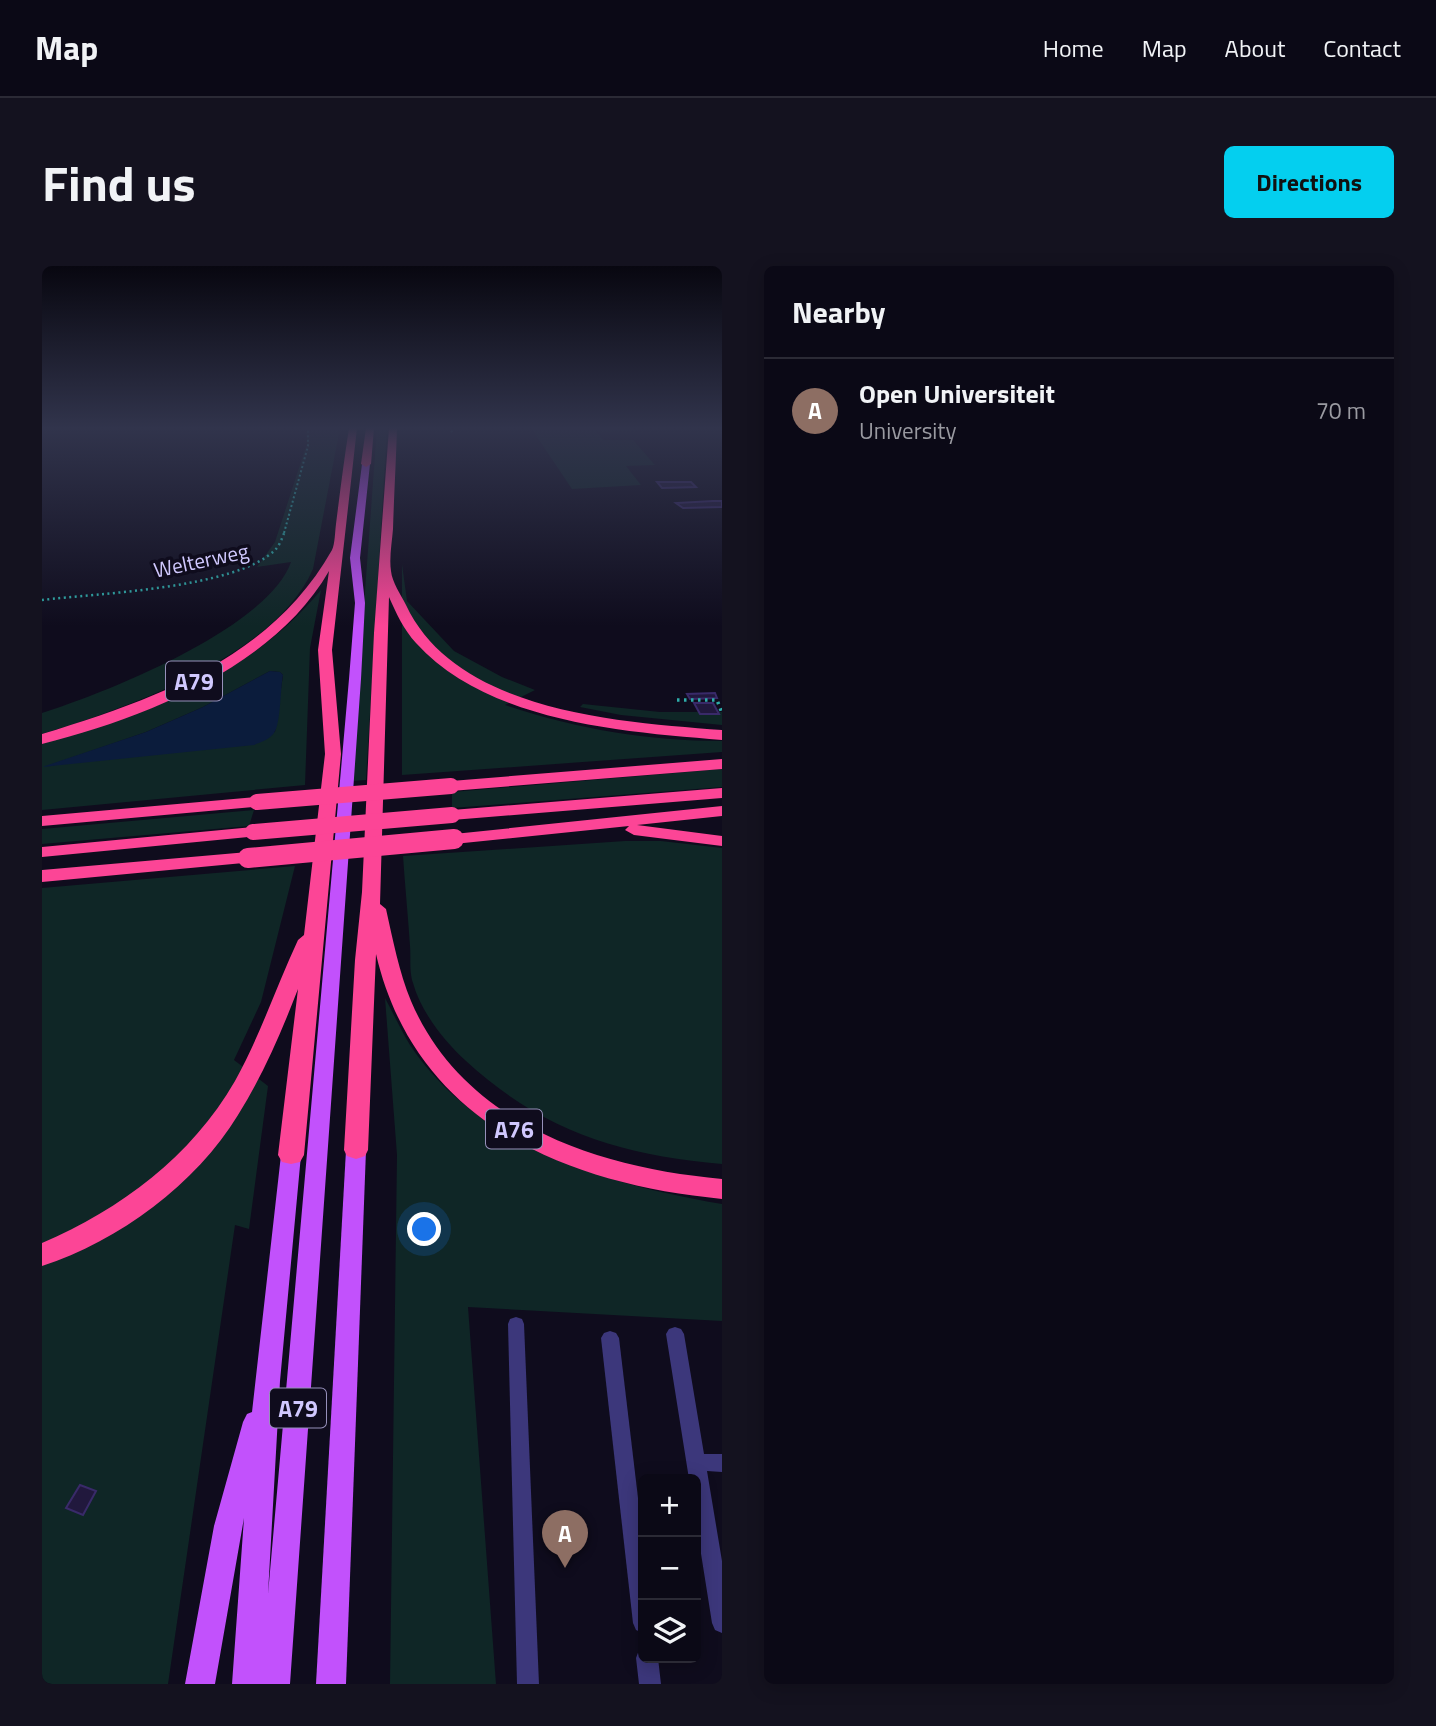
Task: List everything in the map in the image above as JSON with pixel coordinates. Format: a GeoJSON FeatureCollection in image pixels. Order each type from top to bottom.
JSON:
{"type":"FeatureCollection","features":[{"type":"Feature","properties":{"kind":"highway","name":"A79"},"geometry":{"type":"LineString","coordinates":[[291,1155],[332,754],[325,663],[345,494]]}},
{"type":"Feature","properties":{"kind":"highway","name":"A79"},"geometry":{"type":"LineString","coordinates":[[356,1150],[364,973],[372,892],[389,494]]}},
{"type":"Feature","properties":{"kind":"highway","name":"A79"},"geometry":{"type":"LineString","coordinates":[[42,740],[160,697],[200,678],[246,650],[300,606],[338,545]]}},
{"type":"Feature","properties":{"kind":"highway"},"geometry":{"type":"LineString","coordinates":[[384,572],[407,621],[420,640],[448,665],[483,685],[531,704],[593,720],[648,729],[722,735]]}},
{"type":"Feature","properties":{"kind":"highway"},"geometry":{"type":"LineString","coordinates":[[42,821],[722,764]]}},
{"type":"Feature","properties":{"kind":"highway"},"geometry":{"type":"LineString","coordinates":[[42,852],[722,793]]}},
{"type":"Feature","properties":{"kind":"highway"},"geometry":{"type":"LineString","coordinates":[[42,876],[454,839],[722,811]]}},
{"type":"Feature","properties":{"kind":"highway"},"geometry":{"type":"LineString","coordinates":[[579,827],[652,831],[722,841]]}},
{"type":"Feature","properties":{"kind":"highway","name":"A76"},"geometry":{"type":"LineString","coordinates":[[372,892],[401,1004],[438,1065],[475,1103],[526,1136],[588,1162],[652,1181],[722,1189]]}},
{"type":"Feature","properties":{"kind":"highway","name":"A79"},"geometry":{"type":"LineString","coordinates":[[42,1255],[91,1233],[123,1214],[173,1175],[209,1136],[247,1082],[315,924]]}},
{"type":"Feature","properties":{"kind":"main road","name":"A79"},"geometry":{"type":"LineString","coordinates":[[275,1684],[356,665],[360,603],[355,558],[362,494]]}},
{"type":"Feature","properties":{"kind":"main road","name":"A79"},"geometry":{"type":"LineString","coordinates":[[331,1684],[356,1150]]}},
{"type":"Feature","properties":{"kind":"main road","name":"A79"},"geometry":{"type":"LineString","coordinates":[[247,1684],[267,1381],[291,1155]]}},
{"type":"Feature","properties":{"kind":"main road","name":"A79"},"geometry":{"type":"LineString","coordinates":[[200,1684],[228,1526],[267,1381]]}},
{"type":"Feature","properties":{"kind":"lane"},"geometry":{"type":"LineString","coordinates":[[516,1324],[528,1684]]}},
{"type":"Feature","properties":{"kind":"lane"},"geometry":{"type":"LineString","coordinates":[[675,1334],[722,1623]]}},
{"type":"Feature","properties":{"kind":"lane"},"geometry":{"type":"LineString","coordinates":[[610,1338],[640,1600]]}},
{"type":"Feature","properties":{"kind":"lane"},"geometry":{"type":"LineString","coordinates":[[696,1462],[722,1463]]}},
{"type":"Feature","properties":{"kind":"lane"},"geometry":{"type":"LineString","coordinates":[[648,1663],[650,1684]]}},
{"type":"Feature","properties":{"kind":"path","name":"Welterweg"},"geometry":{"type":"LineString","coordinates":[[42,600],[192,580],[236,571],[266,558],[279,544],[294,494]]}},
{"type":"Feature","properties":{"kind":"path"},"geometry":{"type":"LineString","coordinates":[[677,700],[717,700],[722,713]]}},
{"type":"Feature","properties":{"kind":"green space"},"geometry":{"type":"Polygon","coordinates":[[[290,494],[327,494],[313,569],[294,600],[267,628],[233,653],[156,693],[42,734],[42,713],[105,690],[182,655],[219,634],[251,611],[276,587],[291,562],[257,567],[275,542],[290,494]]]}},
{"type":"Feature","properties":{"kind":"green space"},"geometry":{"type":"Polygon","coordinates":[[[372,494],[383,494],[366,780],[351,781],[372,494]]]}},
{"type":"Feature","properties":{"kind":"green space"},"geometry":{"type":"Polygon","coordinates":[[[402,564],[407,601],[454,651],[502,677],[535,690],[505,705],[559,721],[612,732],[667,739],[722,741],[722,752],[402,775],[402,564]]]}},
{"type":"Feature","properties":{"kind":"green space"},"geometry":{"type":"Polygon","coordinates":[[[321,590],[310,648],[305,785],[42,810],[42,744],[158,703],[194,687],[261,647],[292,621],[321,590]],[[270,671],[203,707],[146,732],[47,766],[157,753],[275,732],[283,675],[270,671]]]}},
{"type":"Feature","properties":{"kind":"green space"},"geometry":{"type":"Polygon","coordinates":[[[583,704],[660,712],[722,712],[722,725],[621,715],[580,707],[583,704]]]}},
{"type":"Feature","properties":{"kind":"green space"},"geometry":{"type":"Polygon","coordinates":[[[722,769],[722,787],[452,808],[452,792],[722,769]]]}},
{"type":"Feature","properties":{"kind":"green space"},"geometry":{"type":"Polygon","coordinates":[[[254,810],[249,826],[42,844],[42,829],[254,810]]]}},
{"type":"Feature","properties":{"kind":"green space"},"geometry":{"type":"Polygon","coordinates":[[[661,841],[722,848],[722,1164],[650,1154],[617,1146],[554,1122],[524,1105],[495,1085],[450,1044],[427,1015],[413,983],[403,856],[661,841]]]}},
{"type":"Feature","properties":{"kind":"green space"},"geometry":{"type":"Polygon","coordinates":[[[295,866],[261,1002],[234,1060],[268,1086],[249,1229],[235,1225],[168,1684],[42,1684],[42,888],[295,866]]]}},
{"type":"Feature","properties":{"kind":"green space"},"geometry":{"type":"Polygon","coordinates":[[[385,998],[410,1045],[438,1081],[472,1110],[509,1135],[549,1156],[591,1172],[678,1196],[722,1204],[722,1321],[468,1307],[496,1684],[390,1684],[397,1155],[385,998]]]}},
{"type":"Feature","properties":{"kind":"water"},"geometry":{"type":"Polygon","coordinates":[[[270,671],[283,675],[279,714],[274,733],[260,743],[42,767],[146,732],[203,707],[270,671]]]}},
{"type":"Feature","properties":{"kind":"building"},"geometry":{"type":"Polygon","coordinates":[[[722,501],[722,507],[683,508],[676,503],[722,501]]]}},
{"type":"Feature","properties":{"kind":"building"},"geometry":{"type":"Polygon","coordinates":[[[715,693],[717,698],[690,699],[687,694],[715,693]]]}},
{"type":"Feature","properties":{"kind":"building"},"geometry":{"type":"Polygon","coordinates":[[[694,703],[713,703],[719,714],[700,714],[694,703]]]}},
{"type":"Feature","properties":{"kind":"building"},"geometry":{"type":"Polygon","coordinates":[[[80,1485],[96,1491],[83,1515],[66,1508],[80,1485]]]}},
{"type":"Feature","properties":{"kind":"place","name":"Open Universiteit"},"geometry":{"type":"Point","coordinates":[565,1568]}}]}
